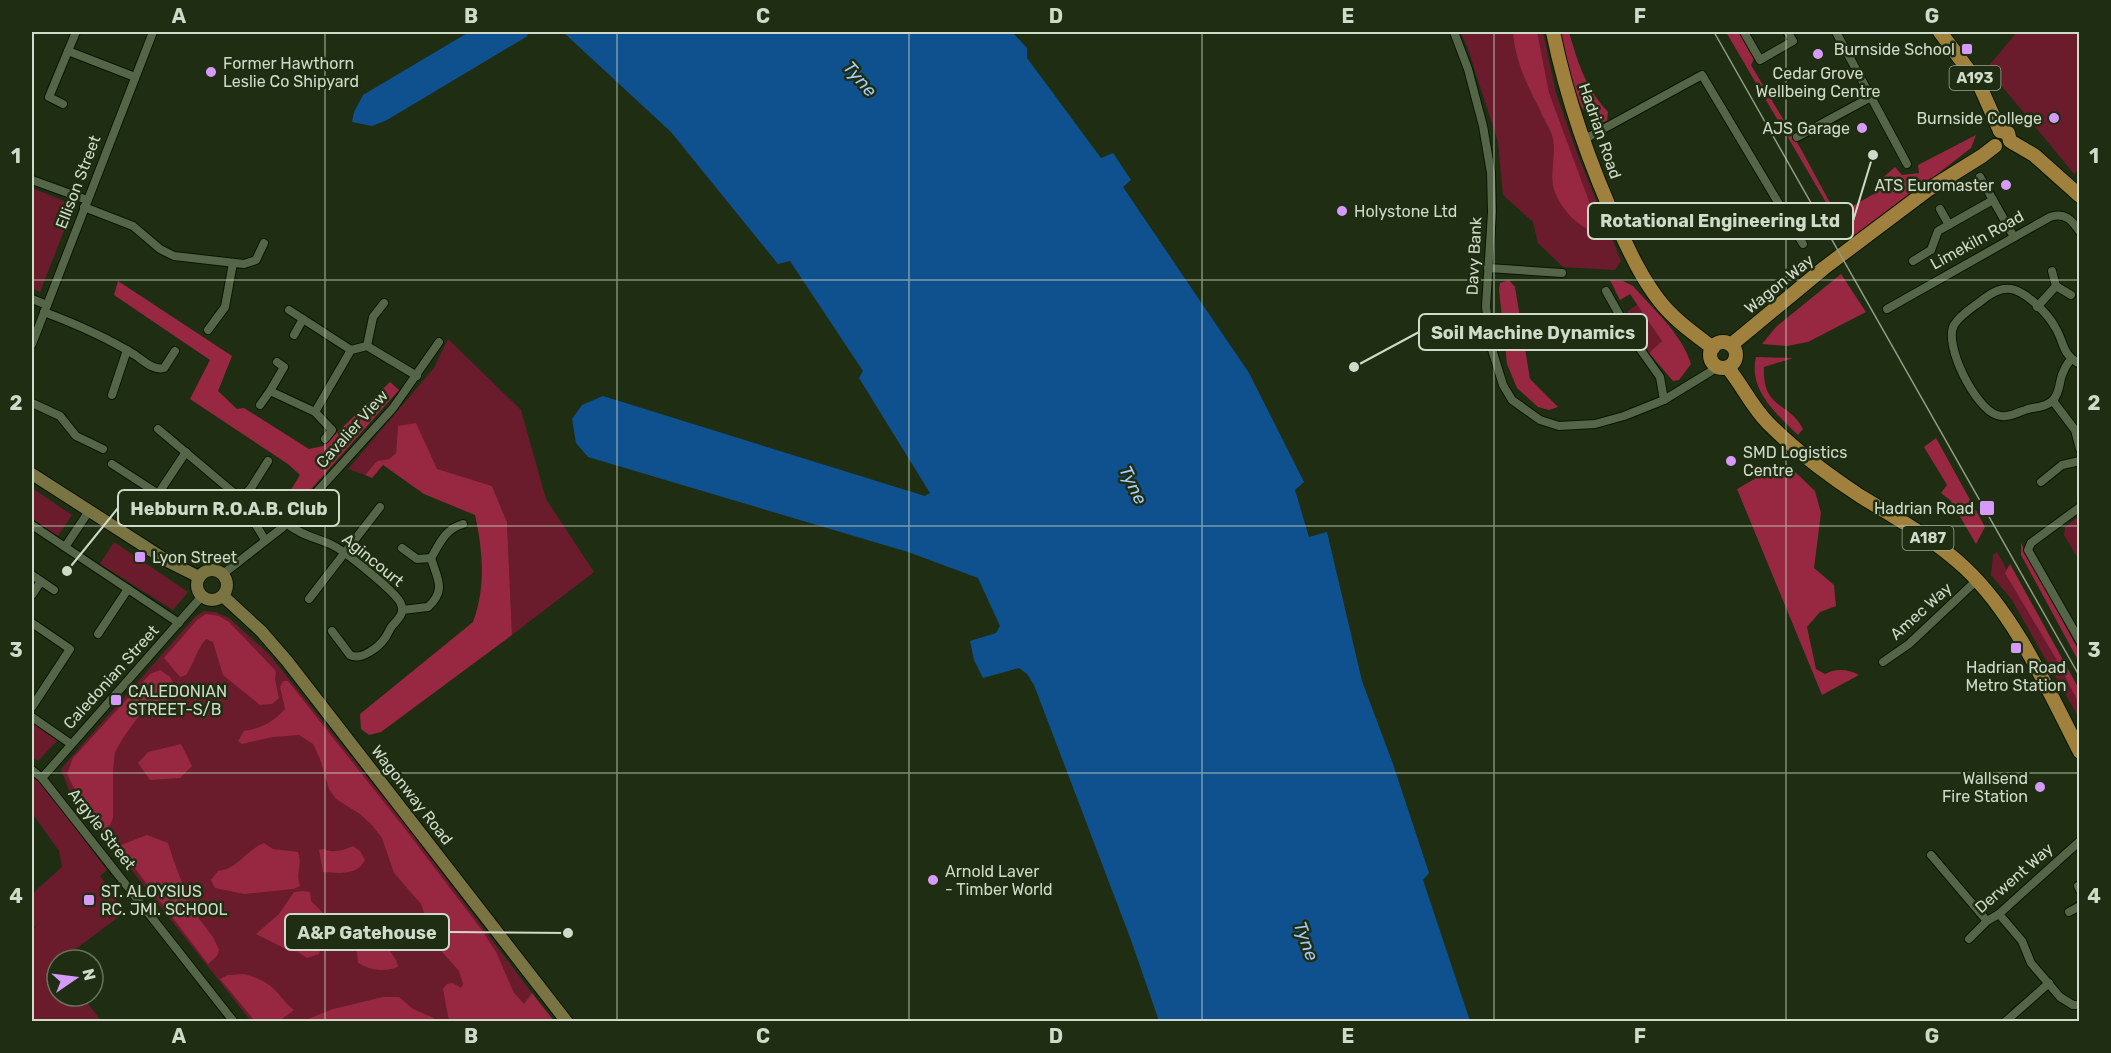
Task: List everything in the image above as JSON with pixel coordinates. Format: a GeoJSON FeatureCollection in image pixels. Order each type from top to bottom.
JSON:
{"type":"FeatureCollection","features":[{"type":"Feature","properties":{"kind":"main road","name":"Hadrian Road"},"geometry":{"type":"LineString","coordinates":[[1553,32],[1583,140],[1609,207],[1642,274],[1658,300],[1677,320],[1713,348]]}},
{"type":"Feature","properties":{"kind":"main road","name":"A193"},"geometry":{"type":"LineString","coordinates":[[1940,32],[1979,84],[2000,131]]}},
{"type":"Feature","properties":{"kind":"main road"},"geometry":{"type":"LineString","coordinates":[[2010,141],[2005,148],[2000,149],[1992,141],[1994,135],[2000,131],[2008,133],[2010,141],[2034,155],[2079,196]]}},
{"type":"Feature","properties":{"kind":"main road","name":"Wagon Way"},"geometry":{"type":"LineString","coordinates":[[1731,345],[1824,268],[1929,189],[1995,146]]}},
{"type":"Feature","properties":{"kind":"main road"},"geometry":{"type":"LineString","coordinates":[[1723,342],[1731,345],[1736,355],[1734,363],[1723,367],[1712,361],[1713,348],[1723,342]]}},
{"type":"Feature","properties":{"kind":"main road","name":"A187"},"geometry":{"type":"LineString","coordinates":[[1723,367],[1779,434],[1844,484],[1929,538],[1948,553],[1991,595],[2016,633],[2079,752]]}},
{"type":"Feature","properties":{"kind":"main road"},"geometry":{"type":"LineString","coordinates":[[32,474],[169,562],[199,577]]}},
{"type":"Feature","properties":{"kind":"main road"},"geometry":{"type":"LineString","coordinates":[[211,569],[223,574],[228,585],[223,596],[211,600],[202,596],[197,588],[199,577],[206,570],[211,569]]}},
{"type":"Feature","properties":{"kind":"main road","name":"Wagonway Road"},"geometry":{"type":"LineString","coordinates":[[223,596],[261,631],[287,661],[567,1022]]}},
{"type":"Feature","properties":{"kind":"street"},"geometry":{"type":"LineString","coordinates":[[63,104],[49,97],[76,32]]}},
{"type":"Feature","properties":{"kind":"street","name":"Ellison Street"},"geometry":{"type":"LineString","coordinates":[[32,344],[153,32]]}},
{"type":"Feature","properties":{"kind":"street","name":"Davy Bank"},"geometry":{"type":"LineString","coordinates":[[1454,32],[1468,69],[1491,173],[1492,212],[1486,306],[1490,343],[1503,385],[1512,400],[1540,420],[1559,426],[1595,424],[1624,416],[1664,400],[1723,367]]}},
{"type":"Feature","properties":{"kind":"street"},"geometry":{"type":"LineString","coordinates":[[1744,32],[1760,60],[1793,41],[1788,33],[1790,32]]}},
{"type":"Feature","properties":{"kind":"street"},"geometry":{"type":"LineString","coordinates":[[1836,32],[1907,164]]}},
{"type":"Feature","properties":{"kind":"street"},"geometry":{"type":"LineString","coordinates":[[68,51],[135,77]]}},
{"type":"Feature","properties":{"kind":"street"},"geometry":{"type":"LineString","coordinates":[[1583,140],[1702,75],[1803,244]]}},
{"type":"Feature","properties":{"kind":"street"},"geometry":{"type":"LineString","coordinates":[[1797,137],[1871,97]]}},
{"type":"Feature","properties":{"kind":"street"},"geometry":{"type":"LineString","coordinates":[[1980,177],[2014,237]]}},
{"type":"Feature","properties":{"kind":"street"},"geometry":{"type":"LineString","coordinates":[[32,180],[133,226],[160,249],[174,255],[244,264],[256,260],[264,243]]}},
{"type":"Feature","properties":{"kind":"street"},"geometry":{"type":"LineString","coordinates":[[1913,261],[1931,250],[1938,231],[1993,200]]}},
{"type":"Feature","properties":{"kind":"street"},"geometry":{"type":"LineString","coordinates":[[1940,209],[1948,225]]}},
{"type":"Feature","properties":{"kind":"street","name":"Limekiln Road"},"geometry":{"type":"LineString","coordinates":[[1887,309],[2050,217],[2058,214],[2069,218],[2079,232]]}},
{"type":"Feature","properties":{"kind":"street"},"geometry":{"type":"LineString","coordinates":[[208,330],[225,307],[233,263]]}},
{"type":"Feature","properties":{"kind":"street"},"geometry":{"type":"LineString","coordinates":[[1488,268],[1562,273]]}},
{"type":"Feature","properties":{"kind":"street"},"geometry":{"type":"LineString","coordinates":[[2052,271],[2056,286],[2071,295]]}},
{"type":"Feature","properties":{"kind":"street"},"geometry":{"type":"LineString","coordinates":[[2037,307],[2056,286]]}},
{"type":"Feature","properties":{"kind":"street"},"geometry":{"type":"LineString","coordinates":[[2071,358],[2062,373],[2053,401],[2044,406],[1999,416],[1991,413],[1982,405],[1970,387],[1957,360],[1952,330],[1957,321],[1990,294],[2000,290],[2017,291],[2055,326],[2062,347],[2079,364]]}},
{"type":"Feature","properties":{"kind":"street"},"geometry":{"type":"LineString","coordinates":[[1606,291],[1633,339],[1660,377],[1664,400]]}},
{"type":"Feature","properties":{"kind":"street"},"geometry":{"type":"LineString","coordinates":[[32,299],[160,369],[167,365],[175,351]]}},
{"type":"Feature","properties":{"kind":"street"},"geometry":{"type":"LineString","coordinates":[[368,346],[373,317],[384,303]]}},
{"type":"Feature","properties":{"kind":"street"},"geometry":{"type":"LineString","coordinates":[[1616,309],[1626,304]]}},
{"type":"Feature","properties":{"kind":"street"},"geometry":{"type":"LineString","coordinates":[[289,310],[351,350],[368,346],[417,376]]}},
{"type":"Feature","properties":{"kind":"street"},"geometry":{"type":"LineString","coordinates":[[294,335],[303,319]]}},
{"type":"Feature","properties":{"kind":"street","name":"Cavalier View"},"geometry":{"type":"LineString","coordinates":[[223,574],[286,523],[393,408],[439,342]]}},
{"type":"Feature","properties":{"kind":"street"},"geometry":{"type":"LineString","coordinates":[[112,395],[127,350]]}},
{"type":"Feature","properties":{"kind":"street"},"geometry":{"type":"LineString","coordinates":[[315,412],[351,350]]}},
{"type":"Feature","properties":{"kind":"street"},"geometry":{"type":"LineString","coordinates":[[260,405],[284,367],[277,362]]}},
{"type":"Feature","properties":{"kind":"street"},"geometry":{"type":"LineString","coordinates":[[270,392],[315,412],[332,430],[325,440]]}},
{"type":"Feature","properties":{"kind":"street"},"geometry":{"type":"LineString","coordinates":[[2053,401],[2077,434],[2079,449]]}},
{"type":"Feature","properties":{"kind":"street"},"geometry":{"type":"LineString","coordinates":[[32,403],[60,416],[80,440],[103,449]]}},
{"type":"Feature","properties":{"kind":"street"},"geometry":{"type":"LineString","coordinates":[[158,429],[241,499],[265,540]]}},
{"type":"Feature","properties":{"kind":"street"},"geometry":{"type":"LineString","coordinates":[[158,494],[186,452]]}},
{"type":"Feature","properties":{"kind":"street"},"geometry":{"type":"LineString","coordinates":[[241,499],[268,461]]}},
{"type":"Feature","properties":{"kind":"street"},"geometry":{"type":"LineString","coordinates":[[2041,482],[2062,465],[2079,461]]}},
{"type":"Feature","properties":{"kind":"street"},"geometry":{"type":"LineString","coordinates":[[112,464],[197,519]]}},
{"type":"Feature","properties":{"kind":"street"},"geometry":{"type":"LineString","coordinates":[[309,599],[380,507]]}},
{"type":"Feature","properties":{"kind":"street"},"geometry":{"type":"LineString","coordinates":[[2079,507],[2031,543],[2028,550],[2079,641]]}},
{"type":"Feature","properties":{"kind":"street"},"geometry":{"type":"LineString","coordinates":[[65,547],[89,511]]}},
{"type":"Feature","properties":{"kind":"street","name":"Agincourt"},"geometry":{"type":"LineString","coordinates":[[286,523],[299,532],[344,552],[399,601],[401,616],[392,626],[386,638],[362,657],[351,655],[332,631]]}},
{"type":"Feature","properties":{"kind":"street"},"geometry":{"type":"LineString","coordinates":[[32,525],[178,623]]}},
{"type":"Feature","properties":{"kind":"street"},"geometry":{"type":"LineString","coordinates":[[431,558],[445,535],[450,530],[463,525]]}},
{"type":"Feature","properties":{"kind":"street","name":"Agincourt"},"geometry":{"type":"LineString","coordinates":[[402,548],[417,559],[431,558],[440,587],[438,596],[428,607],[402,610]]}},
{"type":"Feature","properties":{"kind":"street"},"geometry":{"type":"LineString","coordinates":[[32,575],[54,590]]}},
{"type":"Feature","properties":{"kind":"street","name":"Amec Way"},"geometry":{"type":"LineString","coordinates":[[1883,662],[1909,644],[1977,580]]}},
{"type":"Feature","properties":{"kind":"street"},"geometry":{"type":"LineString","coordinates":[[32,595],[41,581]]}},
{"type":"Feature","properties":{"kind":"street"},"geometry":{"type":"LineString","coordinates":[[98,634],[128,589]]}},
{"type":"Feature","properties":{"kind":"street","name":"Caledonian Street"},"geometry":{"type":"LineString","coordinates":[[42,778],[202,596]]}},
{"type":"Feature","properties":{"kind":"street"},"geometry":{"type":"LineString","coordinates":[[32,623],[70,649],[32,706]]}},
{"type":"Feature","properties":{"kind":"street"},"geometry":{"type":"LineString","coordinates":[[32,717],[71,744]]}},
{"type":"Feature","properties":{"kind":"street","name":"Argyle Street"},"geometry":{"type":"LineString","coordinates":[[32,770],[42,778],[234,1022]]}},
{"type":"Feature","properties":{"kind":"street","name":"Derwent Way"},"geometry":{"type":"LineString","coordinates":[[1969,939],[2079,840]]}},
{"type":"Feature","properties":{"kind":"street"},"geometry":{"type":"LineString","coordinates":[[1931,855],[1987,921]]}},
{"type":"Feature","properties":{"kind":"street"},"geometry":{"type":"LineString","coordinates":[[2069,912],[2079,906]]}},
{"type":"Feature","properties":{"kind":"street"},"geometry":{"type":"LineString","coordinates":[[1999,914],[2022,941],[2031,963],[2060,997],[2073,1005],[2079,1005]]}},
{"type":"Feature","properties":{"kind":"street"},"geometry":{"type":"LineString","coordinates":[[2005,1022],[2049,983]]}},
{"type":"Feature","properties":{"kind":"shaded area"},"geometry":{"type":"Polygon","coordinates":[[[1460,32],[1543,32],[1556,93],[1577,153],[1621,261],[1615,270],[1563,267],[1538,243],[1533,222],[1503,195],[1498,142],[1467,46],[1460,32]]]}},
{"type":"Feature","properties":{"kind":"shaded area"},"geometry":{"type":"Polygon","coordinates":[[[1513,32],[1537,32],[1549,93],[1597,223],[1595,233],[1572,217],[1563,207],[1553,188],[1554,143],[1552,135],[1522,72],[1513,32]]]}},
{"type":"Feature","properties":{"kind":"shaded area"},"geometry":{"type":"Polygon","coordinates":[[[1558,32],[1569,32],[1588,84],[1608,112],[1607,121],[1599,123],[1582,108],[1568,74],[1558,32]]]}},
{"type":"Feature","properties":{"kind":"shaded area"},"geometry":{"type":"Polygon","coordinates":[[[1726,32],[1739,32],[1754,59],[1751,65],[1802,151],[1835,212],[1835,216],[1879,191],[1879,181],[1895,167],[1902,175],[1919,173],[1918,165],[1976,135],[1971,148],[1851,241],[1834,216],[1726,32]]]}},
{"type":"Feature","properties":{"kind":"shaded area","name":"Burnside College"},"geometry":{"type":"Polygon","coordinates":[[[2017,32],[2079,32],[2080,169],[2074,174],[1987,68],[2017,32]]]}},
{"type":"Feature","properties":{"kind":"shaded area"},"geometry":{"type":"Polygon","coordinates":[[[32,188],[74,205],[40,292],[32,288],[32,188]]]}},
{"type":"Feature","properties":{"kind":"shaded area"},"geometry":{"type":"Polygon","coordinates":[[[1841,274],[1866,312],[1808,342],[1787,346],[1762,344],[1776,327],[1841,274]]]}},
{"type":"Feature","properties":{"kind":"shaded area"},"geometry":{"type":"Polygon","coordinates":[[[1509,280],[1515,287],[1530,379],[1558,407],[1549,410],[1538,407],[1517,388],[1507,364],[1499,290],[1500,283],[1509,280]]]}},
{"type":"Feature","properties":{"kind":"shaded area"},"geometry":{"type":"Polygon","coordinates":[[[1610,280],[1623,281],[1633,286],[1674,332],[1691,364],[1679,380],[1673,381],[1649,353],[1662,341],[1630,294],[1620,300],[1610,280]]]}},
{"type":"Feature","properties":{"kind":"shaded area"},"geometry":{"type":"Polygon","coordinates":[[[118,281],[232,356],[218,391],[237,409],[244,408],[309,449],[323,446],[390,382],[399,390],[283,521],[269,527],[264,526],[262,521],[289,493],[300,475],[288,464],[190,399],[210,360],[114,295],[118,281]]]}},
{"type":"Feature","properties":{"kind":"shaded area"},"geometry":{"type":"Polygon","coordinates":[[[1638,304],[1662,341],[1649,353],[1628,317],[1628,311],[1638,304]]]}},
{"type":"Feature","properties":{"kind":"shaded area"},"geometry":{"type":"Polygon","coordinates":[[[448,339],[521,410],[546,499],[594,572],[512,635],[507,522],[492,486],[437,470],[398,427],[396,453],[389,459],[377,461],[365,475],[348,469],[434,368],[448,339]]]}},
{"type":"Feature","properties":{"kind":"shaded area"},"geometry":{"type":"Polygon","coordinates":[[[1756,357],[1793,358],[1764,367],[1767,391],[1797,420],[1803,429],[1798,435],[1773,410],[1760,391],[1756,380],[1756,357]]]}},
{"type":"Feature","properties":{"kind":"shaded area"},"geometry":{"type":"Polygon","coordinates":[[[416,423],[437,469],[492,486],[507,522],[512,635],[381,732],[369,735],[361,729],[360,714],[473,622],[480,596],[482,569],[475,515],[424,494],[383,465],[372,478],[365,475],[377,461],[389,459],[396,453],[398,426],[416,423]]]}},
{"type":"Feature","properties":{"kind":"shaded area"},"geometry":{"type":"Polygon","coordinates":[[[1936,438],[1985,527],[1976,544],[1951,501],[1941,493],[1947,485],[1924,447],[1936,438]]]}},
{"type":"Feature","properties":{"kind":"shaded area"},"geometry":{"type":"Polygon","coordinates":[[[1777,466],[1791,468],[1815,491],[1821,513],[1814,568],[1834,585],[1836,606],[1820,612],[1807,627],[1816,669],[1825,674],[1842,670],[1859,675],[1822,695],[1737,489],[1777,466]]]}},
{"type":"Feature","properties":{"kind":"shaded area"},"geometry":{"type":"Polygon","coordinates":[[[32,488],[72,515],[58,536],[32,519],[32,488]]]}},
{"type":"Feature","properties":{"kind":"shaded area"},"geometry":{"type":"Polygon","coordinates":[[[2079,516],[2079,560],[2064,535],[2065,527],[2079,516]]]}},
{"type":"Feature","properties":{"kind":"shaded area"},"geometry":{"type":"Polygon","coordinates":[[[114,542],[188,592],[173,610],[100,564],[114,542]]]}},
{"type":"Feature","properties":{"kind":"shaded area"},"geometry":{"type":"Polygon","coordinates":[[[2021,543],[2079,651],[2079,662],[2021,555],[2021,543]]]}},
{"type":"Feature","properties":{"kind":"shaded area"},"geometry":{"type":"Polygon","coordinates":[[[1997,552],[2079,697],[2079,718],[2012,600],[1991,575],[1993,555],[1997,552]]]}},
{"type":"Feature","properties":{"kind":"shaded area"},"geometry":{"type":"Polygon","coordinates":[[[2010,564],[2079,689],[2079,704],[2058,662],[2005,573],[2010,564]]]}},
{"type":"Feature","properties":{"kind":"shaded area"},"geometry":{"type":"Polygon","coordinates":[[[204,611],[215,612],[229,618],[269,654],[404,823],[532,993],[512,1021],[251,1021],[69,791],[61,769],[195,617],[204,611]]]}},
{"type":"Feature","properties":{"kind":"shaded area"},"geometry":{"type":"Polygon","coordinates":[[[206,614],[219,616],[229,622],[276,671],[275,679],[279,698],[272,704],[260,705],[223,675],[213,642],[206,639],[186,675],[180,677],[164,658],[197,620],[206,614]]]}},
{"type":"Feature","properties":{"kind":"shaded area"},"geometry":{"type":"Polygon","coordinates":[[[160,670],[170,677],[175,687],[172,697],[141,713],[115,752],[113,818],[110,825],[103,830],[79,798],[67,774],[73,758],[150,674],[160,670]]]}},
{"type":"Feature","properties":{"kind":"shaded area"},"geometry":{"type":"Polygon","coordinates":[[[283,681],[288,681],[481,929],[496,952],[514,993],[524,1004],[532,993],[554,1021],[449,1021],[443,989],[447,984],[453,983],[461,988],[463,984],[459,971],[435,944],[421,904],[394,873],[382,838],[372,825],[360,814],[336,799],[329,789],[313,744],[299,735],[273,737],[242,744],[238,741],[244,731],[267,724],[285,709],[280,687],[283,681]]]}},
{"type":"Feature","properties":{"kind":"shaded area"},"geometry":{"type":"Polygon","coordinates":[[[32,722],[57,741],[38,761],[32,757],[32,722]]]}},
{"type":"Feature","properties":{"kind":"shaded area"},"geometry":{"type":"Polygon","coordinates":[[[181,744],[192,766],[180,778],[150,780],[138,763],[148,752],[181,744]]]}},
{"type":"Feature","properties":{"kind":"shaded area"},"geometry":{"type":"Polygon","coordinates":[[[32,776],[41,783],[107,870],[100,876],[125,912],[77,948],[45,948],[45,1008],[91,1008],[101,1021],[32,1021],[32,930],[41,922],[32,929],[32,894],[62,867],[59,851],[32,813],[32,776]]]}},
{"type":"Feature","properties":{"kind":"shaded area"},"geometry":{"type":"Polygon","coordinates":[[[147,835],[168,843],[193,911],[213,937],[219,950],[217,956],[208,964],[118,846],[147,835]]]}},
{"type":"Feature","properties":{"kind":"shaded area"},"geometry":{"type":"Polygon","coordinates":[[[264,843],[273,849],[298,852],[300,886],[293,889],[244,894],[215,888],[211,880],[218,871],[231,867],[264,843]]]}},
{"type":"Feature","properties":{"kind":"shaded area"},"geometry":{"type":"Polygon","coordinates":[[[353,846],[360,851],[365,860],[362,865],[347,872],[323,872],[319,850],[335,851],[353,846]]]}},
{"type":"Feature","properties":{"kind":"shaded area"},"geometry":{"type":"Polygon","coordinates":[[[294,892],[310,892],[311,901],[335,925],[331,933],[323,934],[319,939],[321,947],[319,954],[307,958],[256,934],[279,914],[294,892]]]}},
{"type":"Feature","properties":{"kind":"shaded area"},"geometry":{"type":"Polygon","coordinates":[[[358,920],[376,932],[395,958],[398,967],[378,970],[358,963],[357,952],[344,941],[339,930],[343,924],[358,920]]]}},
{"type":"Feature","properties":{"kind":"shaded area"},"geometry":{"type":"Polygon","coordinates":[[[244,974],[271,986],[294,1010],[279,1021],[255,1021],[220,979],[228,975],[244,974]]]}},
{"type":"Feature","properties":{"kind":"shaded area"},"geometry":{"type":"Polygon","coordinates":[[[383,997],[399,997],[413,1009],[434,1018],[435,1021],[303,1021],[333,1009],[383,997]]]}},
{"type":"Feature","properties":{"kind":"water"},"geometry":{"type":"Polygon","coordinates":[[[469,32],[530,32],[526,37],[387,120],[372,126],[352,122],[354,112],[363,95],[469,32]]]}},
{"type":"Feature","properties":{"kind":"water","name":"Tyne"},"geometry":{"type":"Polygon","coordinates":[[[563,32],[1012,32],[1027,48],[1027,58],[1101,158],[1113,153],[1131,180],[1123,187],[1249,373],[1304,482],[1295,490],[1309,537],[1327,532],[1362,681],[1393,764],[1429,873],[1423,880],[1470,1021],[1159,1021],[1131,940],[1034,685],[1027,674],[1019,668],[983,678],[974,660],[970,641],[996,633],[1000,626],[978,578],[908,552],[588,457],[576,443],[572,419],[582,405],[603,396],[925,496],[930,493],[859,378],[863,371],[790,261],[778,264],[671,132],[563,32]]]}},
{"type":"Feature","properties":{"kind":"tram line"},"geometry":{"type":"LineString","coordinates":[[1714,32],[2080,677]]}},
{"type":"Feature","properties":{"kind":"place","name":"Burnside School"},"geometry":{"type":"Point","coordinates":[1967,49]}},
{"type":"Feature","properties":{"kind":"place","name":"Cedar Grove Wellbeing Centre"},"geometry":{"type":"Point","coordinates":[1818,54]}},
{"type":"Feature","properties":{"kind":"place","name":"Former Hawthorn Leslie Co Shipyard"},"geometry":{"type":"Point","coordinates":[211,72]}},
{"type":"Feature","properties":{"kind":"place","name":"Burnside College"},"geometry":{"type":"Point","coordinates":[2054,118]}},
{"type":"Feature","properties":{"kind":"place","name":"AJS Garage"},"geometry":{"type":"Point","coordinates":[1862,128]}},
{"type":"Feature","properties":{"kind":"place","name":"Rotational Engineering Ltd"},"geometry":{"type":"Point","coordinates":[1873,155]}},
{"type":"Feature","properties":{"kind":"place","name":"ATS Euromaster"},"geometry":{"type":"Point","coordinates":[2006,185]}},
{"type":"Feature","properties":{"kind":"place","name":"Holystone Ltd"},"geometry":{"type":"Point","coordinates":[1342,211]}},
{"type":"Feature","properties":{"kind":"place","name":"Soil Machine Dynamics"},"geometry":{"type":"Point","coordinates":[1354,367]}},
{"type":"Feature","properties":{"kind":"place","name":"SMD Logistics Centre"},"geometry":{"type":"Point","coordinates":[1731,461]}},
{"type":"Feature","properties":{"kind":"place","name":"Hadrian Road"},"geometry":{"type":"Point","coordinates":[1987,508]}},
{"type":"Feature","properties":{"kind":"place","name":"Lyon Street"},"geometry":{"type":"Point","coordinates":[140,557]}},
{"type":"Feature","properties":{"kind":"place","name":"Hebburn R.O.A.B. Club"},"geometry":{"type":"Point","coordinates":[67,571]}},
{"type":"Feature","properties":{"kind":"place","name":"Hadrian Road Metro Station"},"geometry":{"type":"Point","coordinates":[2016,648]}},
{"type":"Feature","properties":{"kind":"place","name":"CALEDONIAN STREET-S/B"},"geometry":{"type":"Point","coordinates":[116,700]}},
{"type":"Feature","properties":{"kind":"place","name":"Wallsend Fire Station"},"geometry":{"type":"Point","coordinates":[2040,787]}},
{"type":"Feature","properties":{"kind":"place","name":"Arnold Laver - Timber World"},"geometry":{"type":"Point","coordinates":[933,880]}},
{"type":"Feature","properties":{"kind":"place","name":"ST. ALOYSIUS RC. JMI. SCHOOL"},"geometry":{"type":"Point","coordinates":[89,900]}},
{"type":"Feature","properties":{"kind":"place","name":"A&P Gatehouse"},"geometry":{"type":"Point","coordinates":[568,933]}}]}
